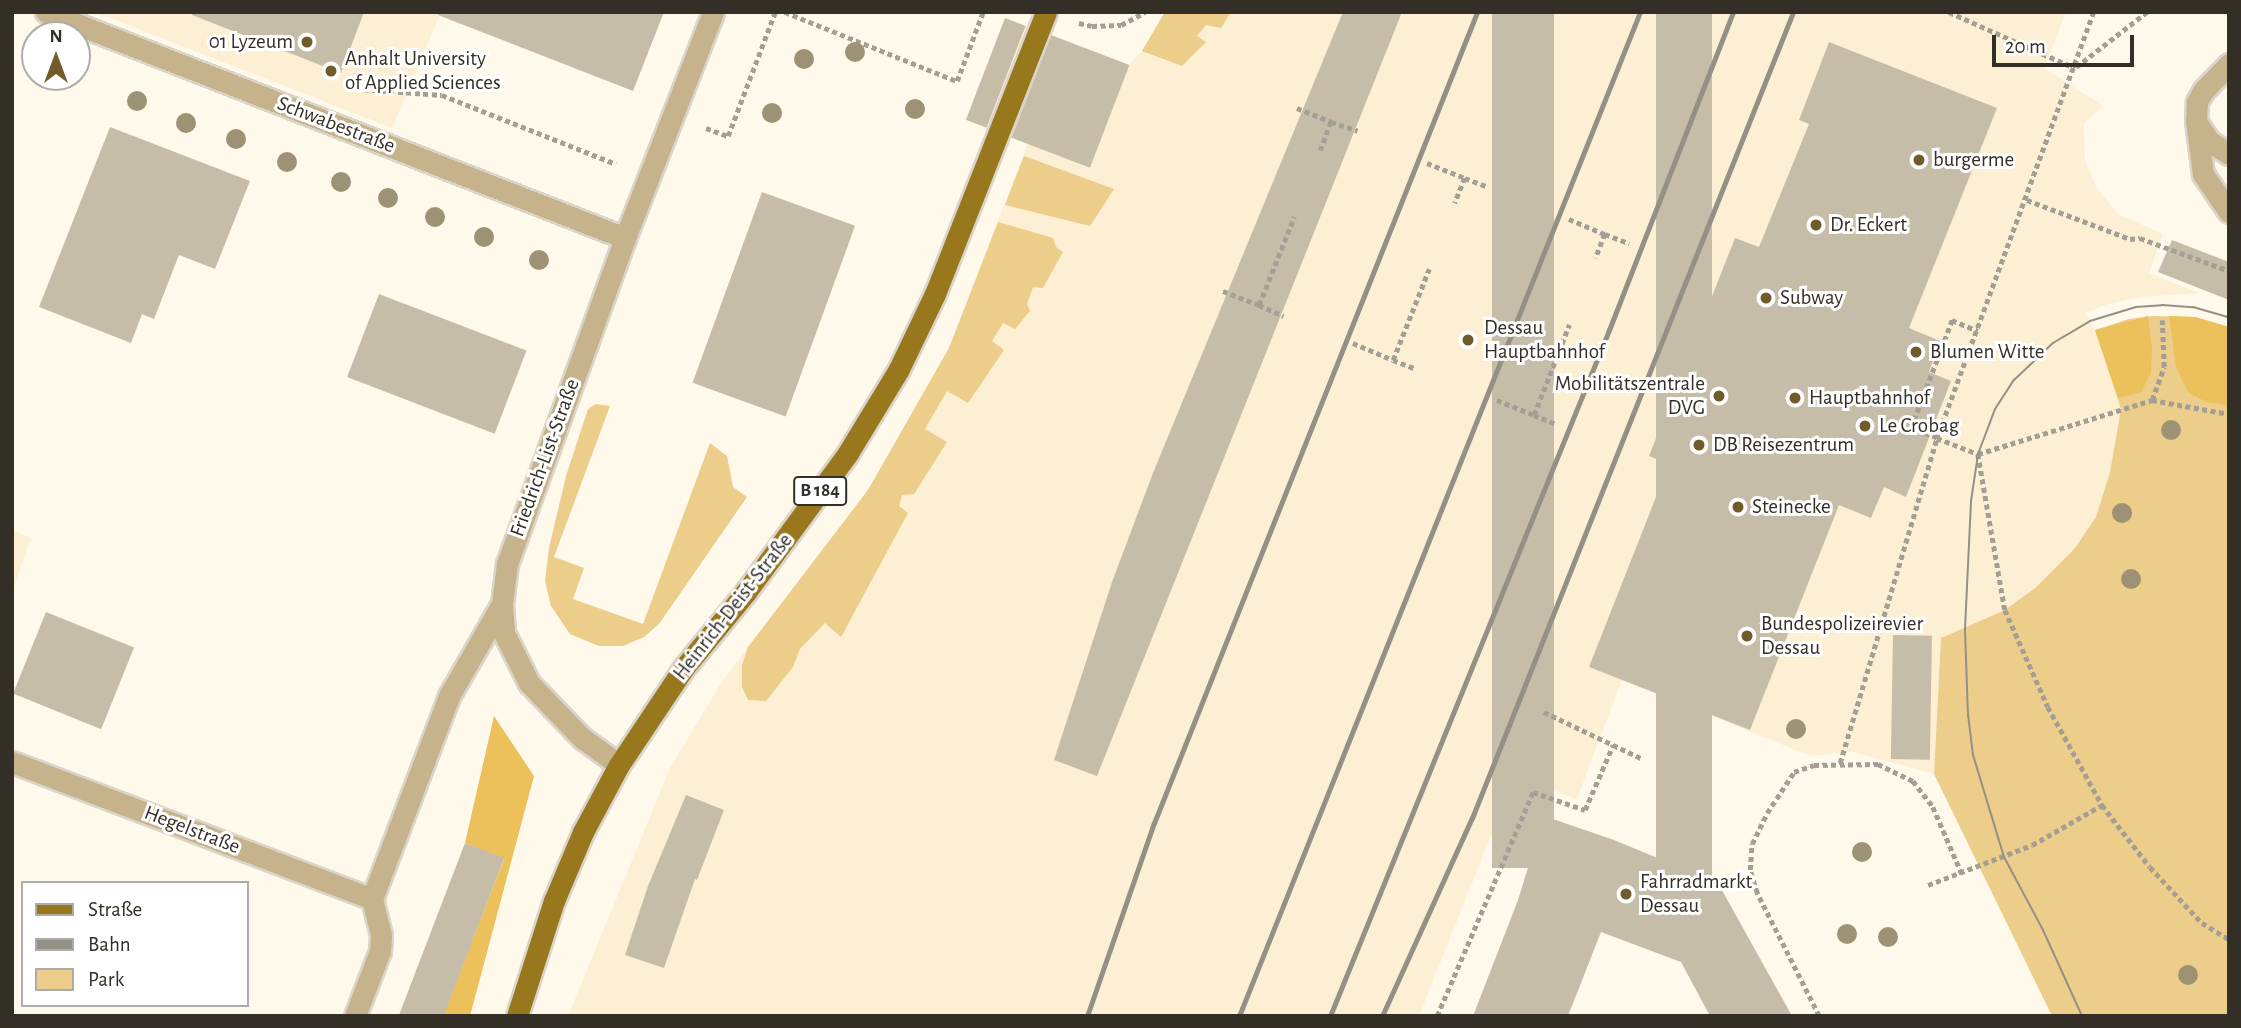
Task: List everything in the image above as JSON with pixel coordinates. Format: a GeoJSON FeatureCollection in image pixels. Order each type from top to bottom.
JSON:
{"type":"FeatureCollection","features":[{"type":"Feature","properties":{"kind":"main road","name":"Heinrich-Deist-Straße"},"geometry":{"type":"LineString","coordinates":[[517,1016],[568,866],[619,765],[683,669],[783,542],[874,411],[935,294],[1001,133],[1046,12]]}},
{"type":"Feature","properties":{"kind":"street","name":"Schwabestraße"},"geometry":{"type":"LineString","coordinates":[[46,12],[625,238]]}},
{"type":"Feature","properties":{"kind":"street","name":"Friedrich-List-Straße"},"geometry":{"type":"LineString","coordinates":[[373,899],[449,696],[502,604],[507,564],[625,238],[713,12]]}},
{"type":"Feature","properties":{"kind":"street"},"geometry":{"type":"LineString","coordinates":[[2229,64],[2203,91],[2197,102],[2196,121],[2203,174],[2229,212]]}},
{"type":"Feature","properties":{"kind":"street"},"geometry":{"type":"LineString","coordinates":[[2196,121],[2208,141],[2229,154]]}},
{"type":"Feature","properties":{"kind":"street"},"geometry":{"type":"LineString","coordinates":[[502,604],[504,633],[529,682],[582,738],[619,765]]}},
{"type":"Feature","properties":{"kind":"street","name":"Hegelstraße"},"geometry":{"type":"LineString","coordinates":[[12,762],[373,899]]}},
{"type":"Feature","properties":{"kind":"street"},"geometry":{"type":"LineString","coordinates":[[355,1016],[380,951],[381,935],[373,899]]}},
{"type":"Feature","properties":{"kind":"path"},"geometry":{"type":"LineString","coordinates":[[673,114],[727,136],[775,12]]}},
{"type":"Feature","properties":{"kind":"path"},"geometry":{"type":"LineString","coordinates":[[785,12],[957,81],[983,12]]}},
{"type":"Feature","properties":{"kind":"path"},"geometry":{"type":"LineString","coordinates":[[1074,22],[1092,26],[1121,25],[1145,12]]}},
{"type":"Feature","properties":{"kind":"path"},"geometry":{"type":"LineString","coordinates":[[1949,12],[2075,68]]}},
{"type":"Feature","properties":{"kind":"path"},"geometry":{"type":"LineString","coordinates":[[1840,762],[1937,438],[2027,200],[2094,12]]}},
{"type":"Feature","properties":{"kind":"path"},"geometry":{"type":"LineString","coordinates":[[2075,68],[2147,12]]}},
{"type":"Feature","properties":{"kind":"path"},"geometry":{"type":"LineString","coordinates":[[338,85],[351,90],[442,95],[649,178]]}},
{"type":"Feature","properties":{"kind":"path"},"geometry":{"type":"LineString","coordinates":[[1297,108],[1357,131]]}},
{"type":"Feature","properties":{"kind":"path"},"geometry":{"type":"LineString","coordinates":[[1321,150],[1331,122]]}},
{"type":"Feature","properties":{"kind":"path"},"geometry":{"type":"LineString","coordinates":[[1426,163],[1488,187]]}},
{"type":"Feature","properties":{"kind":"path"},"geometry":{"type":"LineString","coordinates":[[1455,203],[1465,178]]}},
{"type":"Feature","properties":{"kind":"path"},"geometry":{"type":"LineString","coordinates":[[2027,200],[2130,239],[2140,238],[2229,271]]}},
{"type":"Feature","properties":{"kind":"path"},"geometry":{"type":"LineString","coordinates":[[1259,305],[1294,217]]}},
{"type":"Feature","properties":{"kind":"path"},"geometry":{"type":"LineString","coordinates":[[1569,219],[1629,243]]}},
{"type":"Feature","properties":{"kind":"path"},"geometry":{"type":"LineString","coordinates":[[1595,258],[1605,234]]}},
{"type":"Feature","properties":{"kind":"path"},"geometry":{"type":"LineString","coordinates":[[1393,359],[1429,269]]}},
{"type":"Feature","properties":{"kind":"path"},"geometry":{"type":"LineString","coordinates":[[1223,291],[1284,316]]}},
{"type":"Feature","properties":{"kind":"path"},"geometry":{"type":"LineString","coordinates":[[1911,428],[1952,320],[1978,331]]}},
{"type":"Feature","properties":{"kind":"path"},"geometry":{"type":"LineString","coordinates":[[2152,400],[2164,367],[2162,320]]}},
{"type":"Feature","properties":{"kind":"path"},"geometry":{"type":"LineString","coordinates":[[1534,415],[1569,325]]}},
{"type":"Feature","properties":{"kind":"path"},"geometry":{"type":"LineString","coordinates":[[1353,343],[1416,369]]}},
{"type":"Feature","properties":{"kind":"path"},"geometry":{"type":"LineString","coordinates":[[1497,400],[1556,424]]}},
{"type":"Feature","properties":{"kind":"path"},"geometry":{"type":"LineString","coordinates":[[1919,431],[1978,454],[2152,400],[2229,414]]}},
{"type":"Feature","properties":{"kind":"path"},"geometry":{"type":"LineString","coordinates":[[1978,454],[2006,610],[2048,707],[2102,805],[2150,867],[2202,923],[2229,939]]}},
{"type":"Feature","properties":{"kind":"path"},"geometry":{"type":"LineString","coordinates":[[1544,712],[1643,760]]}},
{"type":"Feature","properties":{"kind":"path"},"geometry":{"type":"LineString","coordinates":[[1437,1016],[1533,792],[1585,810],[1613,745]]}},
{"type":"Feature","properties":{"kind":"path"},"geometry":{"type":"LineString","coordinates":[[1819,1016],[1757,894],[1750,870],[1752,844],[1780,788],[1794,772],[1814,765],[1840,762],[1878,764],[1913,780],[1933,807],[1962,874]]}},
{"type":"Feature","properties":{"kind":"path"},"geometry":{"type":"LineString","coordinates":[[1928,885],[2032,845],[2102,805]]}},
{"type":"Feature","properties":{"kind":"shaded area","name":"Anhalt University of Applied Sciences"},"geometry":{"type":"Polygon","coordinates":[[[95,12],[441,12],[392,128],[95,12]]]}},
{"type":"Feature","properties":{"kind":"shaded area","name":"Dessau Hauptbahnhof"},"geometry":{"type":"Polygon","coordinates":[[[1165,12],[2066,12],[2044,68],[2103,106],[2084,123],[2085,160],[2096,187],[2118,214],[2163,234],[2149,273],[2199,293],[2141,297],[2108,304],[2085,313],[2100,338],[2121,409],[2110,472],[2096,517],[2075,548],[2035,588],[2005,610],[1941,638],[1934,774],[1853,752],[1810,756],[1622,680],[1577,799],[1515,776],[1419,1016],[568,1016],[670,768],[721,683],[868,490],[949,348],[1028,143],[967,120],[1005,18],[1129,65],[1142,51],[1165,12]]]}},
{"type":"Feature","properties":{"kind":"shaded area"},"geometry":{"type":"Polygon","coordinates":[[[2148,316],[2152,349],[2151,373],[2141,392],[2118,398],[2095,330],[2148,316]]]}},
{"type":"Feature","properties":{"kind":"shaded area"},"geometry":{"type":"Polygon","coordinates":[[[2169,316],[2195,317],[2229,327],[2229,405],[2206,402],[2188,392],[2176,367],[2169,316]]]}},
{"type":"Feature","properties":{"kind":"shaded area"},"geometry":{"type":"Polygon","coordinates":[[[12,530],[31,538],[12,592],[12,530]]]}},
{"type":"Feature","properties":{"kind":"shaded area"},"geometry":{"type":"Polygon","coordinates":[[[494,716],[534,776],[470,1016],[443,1016],[504,859],[465,843],[494,716]]]}},
{"type":"Feature","properties":{"kind":"green space"},"geometry":{"type":"Polygon","coordinates":[[[1165,12],[1231,12],[1221,28],[1206,25],[1197,36],[1206,42],[1182,66],[1142,51],[1165,12]]]}},
{"type":"Feature","properties":{"kind":"green space"},"geometry":{"type":"Polygon","coordinates":[[[1024,156],[1114,189],[1090,226],[1005,205],[1024,156]]]}},
{"type":"Feature","properties":{"kind":"green space"},"geometry":{"type":"Polygon","coordinates":[[[998,222],[1053,238],[1056,247],[1063,252],[1043,288],[1033,287],[1027,304],[1030,311],[1015,329],[1003,323],[992,341],[1004,350],[968,403],[947,391],[925,429],[947,442],[914,494],[902,495],[899,506],[908,513],[841,637],[825,623],[800,649],[793,667],[766,701],[748,700],[742,687],[742,665],[748,647],[868,490],[949,348],[998,222]]]}},
{"type":"Feature","properties":{"kind":"green space"},"geometry":{"type":"Polygon","coordinates":[[[2153,316],[2195,317],[2229,327],[2229,1016],[2052,1016],[1934,774],[1941,638],[2005,610],[2035,588],[2075,548],[2096,517],[2110,472],[2121,409],[2095,330],[2129,319],[2153,316]]]}},
{"type":"Feature","properties":{"kind":"green space"},"geometry":{"type":"Polygon","coordinates":[[[596,404],[610,406],[554,557],[584,568],[573,599],[643,624],[710,443],[727,456],[733,487],[747,497],[659,624],[644,637],[623,646],[599,646],[570,634],[551,606],[545,581],[549,548],[566,476],[588,409],[596,404]]]}},
{"type":"Feature","properties":{"kind":"building","name":"01 Lyzeum"},"geometry":{"type":"Polygon","coordinates":[[[192,12],[364,12],[341,73],[192,15],[192,12]]]}},
{"type":"Feature","properties":{"kind":"building"},"geometry":{"type":"Polygon","coordinates":[[[438,12],[664,12],[633,91],[438,15],[438,12]]]}},
{"type":"Feature","properties":{"kind":"building"},"geometry":{"type":"Polygon","coordinates":[[[1343,12],[1402,12],[1097,776],[1054,760],[1112,582],[1153,473],[1343,12]]]}},
{"type":"Feature","properties":{"kind":"building"},"geometry":{"type":"Polygon","coordinates":[[[1492,12],[1554,12],[1554,868],[1492,868],[1492,12]]]}},
{"type":"Feature","properties":{"kind":"building"},"geometry":{"type":"Polygon","coordinates":[[[1656,12],[1712,12],[1712,925],[1656,925],[1656,12]]]}},
{"type":"Feature","properties":{"kind":"building"},"geometry":{"type":"Polygon","coordinates":[[[1005,18],[1026,26],[986,128],[966,120],[1005,18]]]}},
{"type":"Feature","properties":{"kind":"building"},"geometry":{"type":"Polygon","coordinates":[[[1051,35],[1129,65],[1090,168],[1012,138],[1051,35]]]}},
{"type":"Feature","properties":{"kind":"building","name":"Hauptbahnhof"},"geometry":{"type":"Polygon","coordinates":[[[1829,42],[1997,108],[1909,328],[1940,341],[1929,372],[1951,381],[1906,497],[1884,487],[1871,518],[1839,505],[1750,730],[1589,667],[1669,464],[1649,456],[1735,238],[1759,247],[1809,124],[1799,120],[1829,42]]]}},
{"type":"Feature","properties":{"kind":"building"},"geometry":{"type":"Polygon","coordinates":[[[110,127],[250,181],[215,269],[179,255],[154,319],[142,314],[131,343],[39,307],[110,127]]]}},
{"type":"Feature","properties":{"kind":"building"},"geometry":{"type":"Polygon","coordinates":[[[762,192],[855,226],[786,417],[693,383],[762,192]]]}},
{"type":"Feature","properties":{"kind":"building"},"geometry":{"type":"Polygon","coordinates":[[[2172,240],[2229,262],[2229,300],[2158,272],[2172,240]]]}},
{"type":"Feature","properties":{"kind":"building"},"geometry":{"type":"Polygon","coordinates":[[[379,294],[527,351],[495,434],[347,377],[379,294]]]}},
{"type":"Feature","properties":{"kind":"building"},"geometry":{"type":"Polygon","coordinates":[[[46,612],[134,648],[101,729],[13,694],[46,612]]]}},
{"type":"Feature","properties":{"kind":"building"},"geometry":{"type":"Polygon","coordinates":[[[1893,635],[1932,636],[1930,760],[1891,759],[1893,635]]]}},
{"type":"Feature","properties":{"kind":"building"},"geometry":{"type":"Polygon","coordinates":[[[686,795],[724,810],[697,880],[695,879],[664,968],[625,955],[648,886],[686,795]]]}},
{"type":"Feature","properties":{"kind":"building"},"geometry":{"type":"Polygon","coordinates":[[[1544,816],[1614,840],[1718,883],[1792,1016],[1710,1016],[1681,962],[1601,932],[1568,1016],[1473,1016],[1518,900],[1544,816]]]}},
{"type":"Feature","properties":{"kind":"building"},"geometry":{"type":"Polygon","coordinates":[[[465,843],[504,858],[444,1016],[399,1016],[465,843]]]}},
{"type":"Feature","properties":{"kind":"tram line"},"geometry":{"type":"LineString","coordinates":[[2082,1016],[2043,930],[2004,857],[1973,755],[1968,716],[1965,629],[1971,501],[1978,454],[1995,409],[2014,380],[2053,343],[2090,321],[2136,307],[2162,305],[2193,307],[2229,317]]}},
{"type":"Feature","properties":{"kind":"railway"},"geometry":{"type":"LineString","coordinates":[[1087,1016],[1154,823],[1477,12]]}},
{"type":"Feature","properties":{"kind":"railway"},"geometry":{"type":"LineString","coordinates":[[1239,1016],[1640,12]]}},
{"type":"Feature","properties":{"kind":"railway"},"geometry":{"type":"LineString","coordinates":[[1330,1016],[1609,330],[1733,12]]}},
{"type":"Feature","properties":{"kind":"railway"},"geometry":{"type":"LineString","coordinates":[[1382,1016],[1472,818],[1793,12]]}},
{"type":"Feature","properties":{"kind":"place","name":"01 Lyzeum"},"geometry":{"type":"Point","coordinates":[307,42]}},
{"type":"Feature","properties":{"kind":"place","name":"Anhalt University of Applied Sciences"},"geometry":{"type":"Point","coordinates":[331,71]}},
{"type":"Feature","properties":{"kind":"place","name":"burgerme"},"geometry":{"type":"Point","coordinates":[1919,160]}},
{"type":"Feature","properties":{"kind":"place","name":"Dr. Eckert"},"geometry":{"type":"Point","coordinates":[1816,225]}},
{"type":"Feature","properties":{"kind":"place","name":"Subway"},"geometry":{"type":"Point","coordinates":[1766,298]}},
{"type":"Feature","properties":{"kind":"place","name":"Dessau Hauptbahnhof"},"geometry":{"type":"Point","coordinates":[1468,340]}},
{"type":"Feature","properties":{"kind":"place","name":"Blumen Witte"},"geometry":{"type":"Point","coordinates":[1916,352]}},
{"type":"Feature","properties":{"kind":"place","name":"Mobilitätszentrale DVG"},"geometry":{"type":"Point","coordinates":[1719,396]}},
{"type":"Feature","properties":{"kind":"place","name":"Hauptbahnhof"},"geometry":{"type":"Point","coordinates":[1795,398]}},
{"type":"Feature","properties":{"kind":"place","name":"Le Crobag"},"geometry":{"type":"Point","coordinates":[1865,426]}},
{"type":"Feature","properties":{"kind":"place","name":"DB Reisezentrum"},"geometry":{"type":"Point","coordinates":[1699,445]}},
{"type":"Feature","properties":{"kind":"place","name":"Steinecke"},"geometry":{"type":"Point","coordinates":[1738,507]}},
{"type":"Feature","properties":{"kind":"place","name":"Bundespolizeirevier Dessau"},"geometry":{"type":"Point","coordinates":[1747,636]}},
{"type":"Feature","properties":{"kind":"place","name":"Fahrradmarkt Dessau"},"geometry":{"type":"Point","coordinates":[1626,894]}}]}
